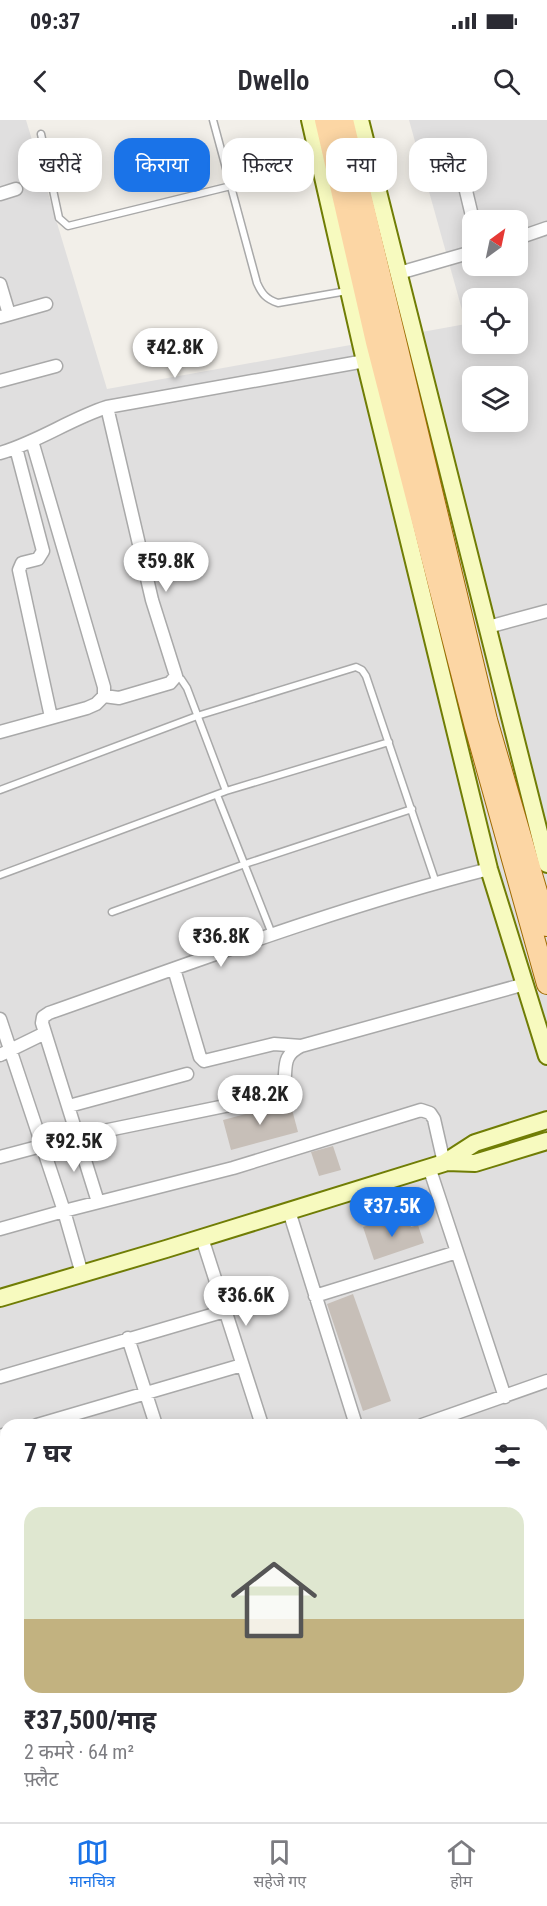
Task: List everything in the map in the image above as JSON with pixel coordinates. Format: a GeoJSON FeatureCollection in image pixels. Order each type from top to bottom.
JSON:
{"type":"FeatureCollection","features":[{"type":"Feature","properties":{"kind":"main road"},"geometry":{"type":"LineString","coordinates":[[310,120],[547,984]]}},
{"type":"Feature","properties":{"kind":"main road"},"geometry":{"type":"LineString","coordinates":[[325,120],[357,289],[365,361],[489,869],[547,1056]]}},
{"type":"Feature","properties":{"kind":"main road"},"geometry":{"type":"LineString","coordinates":[[343,120],[488,720],[547,926]]}},
{"type":"Feature","properties":{"kind":"main road"},"geometry":{"type":"LineString","coordinates":[[360,120],[547,864]]}},
{"type":"Feature","properties":{"kind":"main road"},"geometry":{"type":"LineString","coordinates":[[0,1298],[440,1164],[474,1143],[547,1120]]}},
{"type":"Feature","properties":{"kind":"main road"},"geometry":{"type":"LineString","coordinates":[[440,1164],[475,1163],[547,1141]]}},
{"type":"Feature","properties":{"kind":"street"},"geometry":{"type":"LineString","coordinates":[[0,194],[16,189]]}},
{"type":"Feature","properties":{"kind":"street"},"geometry":{"type":"LineString","coordinates":[[466,192],[470,210]]}},
{"type":"Feature","properties":{"kind":"street"},"geometry":{"type":"LineString","coordinates":[[528,235],[547,228]]}},
{"type":"Feature","properties":{"kind":"street"},"geometry":{"type":"LineString","coordinates":[[399,273],[462,255]]}},
{"type":"Feature","properties":{"kind":"street"},"geometry":{"type":"LineString","coordinates":[[0,284],[5,316],[46,304]]}},
{"type":"Feature","properties":{"kind":"street"},"geometry":{"type":"LineString","coordinates":[[0,453],[107,407],[365,361]]}},
{"type":"Feature","properties":{"kind":"street"},"geometry":{"type":"LineString","coordinates":[[0,381],[56,366]]}},
{"type":"Feature","properties":{"kind":"street"},"geometry":{"type":"LineString","coordinates":[[104,696],[114,699],[129,695],[170,683],[176,676],[152,600],[107,407]]}},
{"type":"Feature","properties":{"kind":"street"},"geometry":{"type":"LineString","coordinates":[[0,732],[87,708],[96,704],[104,696],[104,687],[32,441]]}},
{"type":"Feature","properties":{"kind":"street"},"geometry":{"type":"LineString","coordinates":[[16,448],[43,551],[38,559],[22,563],[20,570],[51,717]]}},
{"type":"Feature","properties":{"kind":"street"},"geometry":{"type":"LineString","coordinates":[[488,627],[547,611]]}},
{"type":"Feature","properties":{"kind":"street"},"geometry":{"type":"LineString","coordinates":[[98,1202],[42,1023],[43,1017],[273,934],[436,883],[489,869]]}},
{"type":"Feature","properties":{"kind":"street"},"geometry":{"type":"LineString","coordinates":[[174,969],[200,1057],[204,1060],[274,1044],[285,1043],[301,1046]]}},
{"type":"Feature","properties":{"kind":"street"},"geometry":{"type":"LineString","coordinates":[[0,1157],[79,1136],[278,1095],[283,1089],[287,1057],[292,1050],[525,984]]}},
{"type":"Feature","properties":{"kind":"street"},"geometry":{"type":"LineString","coordinates":[[0,1019],[5,1053],[64,1211],[82,1274]]}},
{"type":"Feature","properties":{"kind":"street"},"geometry":{"type":"LineString","coordinates":[[5,1053],[45,1033]]}},
{"type":"Feature","properties":{"kind":"street"},"geometry":{"type":"LineString","coordinates":[[69,1106],[187,1074]]}},
{"type":"Feature","properties":{"kind":"street"},"geometry":{"type":"LineString","coordinates":[[0,1229],[233,1168],[421,1110],[430,1113],[434,1119],[457,1252],[505,1397]]}},
{"type":"Feature","properties":{"kind":"street"},"geometry":{"type":"LineString","coordinates":[[289,1211],[354,1419]]}},
{"type":"Feature","properties":{"kind":"street"},"geometry":{"type":"LineString","coordinates":[[202,1238],[260,1419]]}},
{"type":"Feature","properties":{"kind":"street"},"geometry":{"type":"LineString","coordinates":[[315,1296],[457,1252]]}},
{"type":"Feature","properties":{"kind":"street"},"geometry":{"type":"LineString","coordinates":[[0,1377],[225,1311]]}},
{"type":"Feature","properties":{"kind":"street"},"geometry":{"type":"LineString","coordinates":[[128,1338],[154,1419]]}},
{"type":"Feature","properties":{"kind":"street"},"geometry":{"type":"LineString","coordinates":[[59,1419],[242,1365]]}},
{"type":"Feature","properties":{"kind":"street"},"geometry":{"type":"LineString","coordinates":[[440,1419],[547,1381]]}},
{"type":"Feature","properties":{"kind":"lane"},"geometry":{"type":"LineString","coordinates":[[213,120],[222,153]]}},
{"type":"Feature","properties":{"kind":"lane"},"geometry":{"type":"LineString","coordinates":[[41,134],[59,218],[68,226],[222,188]]}},
{"type":"Feature","properties":{"kind":"lane"},"geometry":{"type":"LineString","coordinates":[[233,192],[257,283],[261,293],[269,300],[278,303],[357,289]]}},
{"type":"Feature","properties":{"kind":"lane"},"geometry":{"type":"LineString","coordinates":[[0,790],[197,716],[356,668],[362,670],[366,676],[436,883]]}},
{"type":"Feature","properties":{"kind":"lane"},"geometry":{"type":"LineString","coordinates":[[176,676],[187,688],[226,791]]}},
{"type":"Feature","properties":{"kind":"lane"},"geometry":{"type":"LineString","coordinates":[[0,875],[226,791],[389,742]]}},
{"type":"Feature","properties":{"kind":"lane"},"geometry":{"type":"LineString","coordinates":[[217,795],[273,934]]}},
{"type":"Feature","properties":{"kind":"lane"},"geometry":{"type":"LineString","coordinates":[[112,912],[245,864],[412,809]]}},
{"type":"Feature","properties":{"kind":"shaded area"},"geometry":{"type":"Polygon","coordinates":[[[0,120],[26,120],[31,138],[18,138],[18,192],[48,192],[107,389],[462,325],[462,354],[528,354],[528,288],[462,288],[462,310],[429,192],[487,192],[487,138],[414,138],[409,120],[547,120],[547,1419],[0,1419],[0,120]]]}},
{"type":"Feature","properties":{"kind":"building"},"geometry":{"type":"Polygon","coordinates":[[[290,1102],[298,1132],[231,1150],[223,1120],[290,1102]]]}},
{"type":"Feature","properties":{"kind":"building"},"geometry":{"type":"Polygon","coordinates":[[[333,1146],[341,1170],[319,1176],[311,1152],[333,1146]]]}},
{"type":"Feature","properties":{"kind":"building"},"geometry":{"type":"Polygon","coordinates":[[[388,1219],[391,1227],[409,1221],[411,1227],[418,1225],[424,1243],[374,1260],[363,1227],[388,1219]]]}},
{"type":"Feature","properties":{"kind":"building"},"geometry":{"type":"Polygon","coordinates":[[[353,1294],[391,1401],[363,1411],[327,1304],[353,1294]]]}}]}
